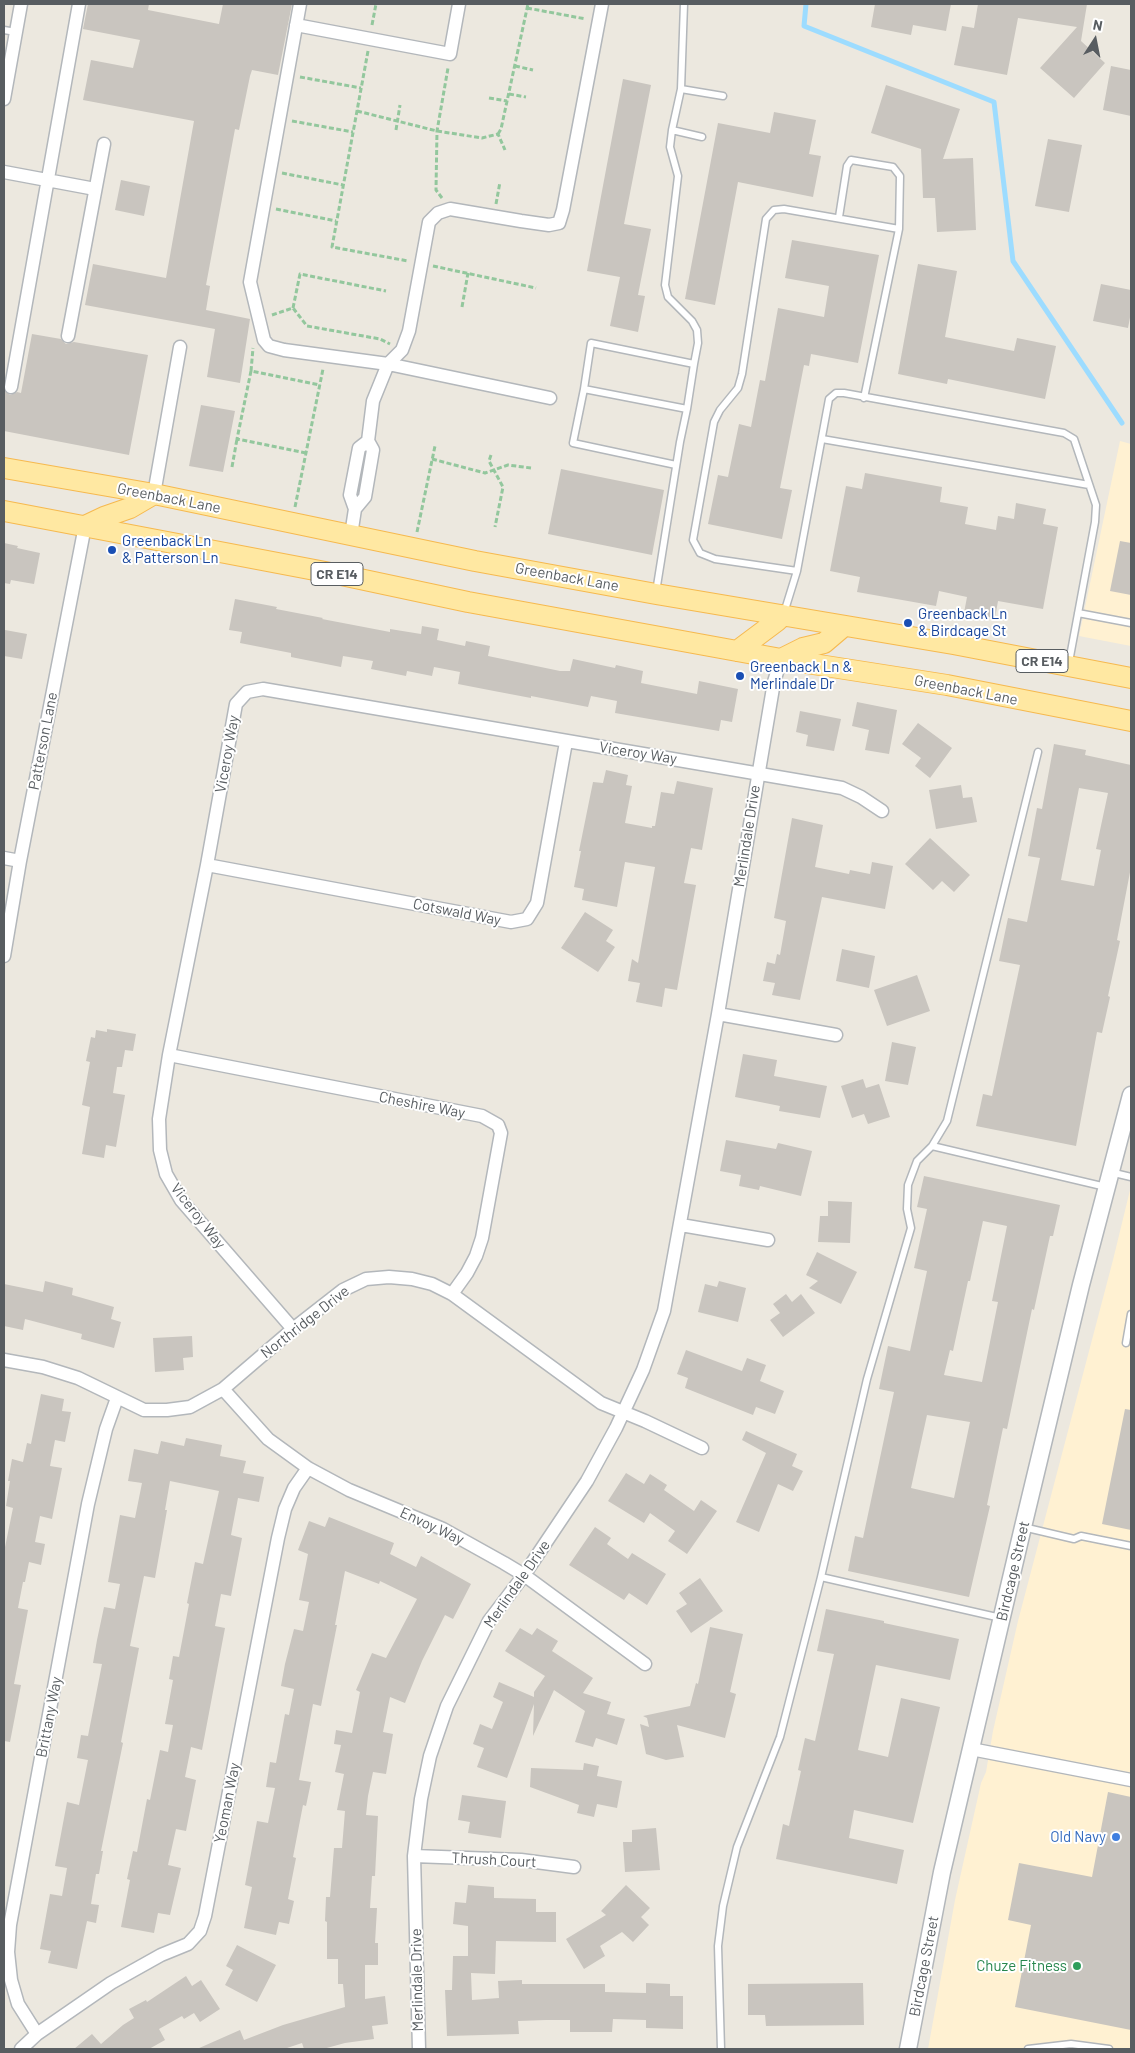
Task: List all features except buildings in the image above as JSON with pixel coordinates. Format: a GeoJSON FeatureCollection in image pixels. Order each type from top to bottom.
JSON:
{"type":"FeatureCollection","features":[{"type":"Feature","properties":{"kind":"main road","name":"Greenback Lane"},"geometry":{"type":"LineString","coordinates":[[4,468],[154,494],[475,560],[656,594],[953,644],[1131,678]]}},
{"type":"Feature","properties":{"kind":"main road"},"geometry":{"type":"LineString","coordinates":[[85,526],[130,508],[154,494]]}},
{"type":"Feature","properties":{"kind":"main road","name":"Greenback Lane"},"geometry":{"type":"LineString","coordinates":[[4,511],[341,575],[468,602],[781,659],[947,686],[1131,721]]}},
{"type":"Feature","properties":{"kind":"main road"},"geometry":{"type":"LineString","coordinates":[[737,651],[783,615]]}},
{"type":"Feature","properties":{"kind":"main road"},"geometry":{"type":"LineString","coordinates":[[781,659],[803,648],[824,643],[844,626]]}},
{"type":"Feature","properties":{"kind":"street"},"geometry":{"type":"LineString","coordinates":[[4,98],[10,31],[21,4]]}},
{"type":"Feature","properties":{"kind":"street"},"geometry":{"type":"LineString","coordinates":[[11,387],[80,4]]}},
{"type":"Feature","properties":{"kind":"street"},"geometry":{"type":"LineString","coordinates":[[300,4],[250,282],[264,340],[269,346],[388,364],[550,398]]}},
{"type":"Feature","properties":{"kind":"street"},"geometry":{"type":"LineString","coordinates":[[296,25],[450,54],[459,4]]}},
{"type":"Feature","properties":{"kind":"street"},"geometry":{"type":"LineString","coordinates":[[351,535],[355,509],[350,495],[359,448],[368,441],[373,401],[388,364],[402,350],[409,331],[429,222],[438,213],[450,209],[549,225],[559,222],[563,210],[602,4]]}},
{"type":"Feature","properties":{"kind":"street"},"geometry":{"type":"LineString","coordinates":[[68,336],[104,144]]}},
{"type":"Feature","properties":{"kind":"street"},"geometry":{"type":"LineString","coordinates":[[4,172],[95,189]]}},
{"type":"Feature","properties":{"kind":"street"},"geometry":{"type":"LineString","coordinates":[[154,494],[180,347]]}},
{"type":"Feature","properties":{"kind":"street","name":"Patterson Lane"},"geometry":{"type":"LineString","coordinates":[[4,956],[20,861],[85,526]]}},
{"type":"Feature","properties":{"kind":"street","name":"Merlindale Drive"},"geometry":{"type":"LineString","coordinates":[[419,2049],[414,1856],[422,1791],[430,1756],[447,1706],[489,1621],[524,1575],[587,1481],[643,1370],[664,1311],[718,1014],[774,682],[781,659]]}},
{"type":"Feature","properties":{"kind":"street","name":"Viceroy Way"},"geometry":{"type":"LineString","coordinates":[[292,1329],[181,1200],[166,1174],[160,1150],[159,1119],[169,1055],[207,865],[236,704],[247,692],[263,689],[566,742],[758,772],[842,788],[861,797],[882,811]]}},
{"type":"Feature","properties":{"kind":"street","name":"Cotswald Way"},"geometry":{"type":"LineString","coordinates":[[207,865],[511,922],[527,919],[537,903],[566,742]]}},
{"type":"Feature","properties":{"kind":"street"},"geometry":{"type":"LineString","coordinates":[[4,858],[20,861]]}},
{"type":"Feature","properties":{"kind":"street"},"geometry":{"type":"LineString","coordinates":[[718,1014],[836,1035]]}},
{"type":"Feature","properties":{"kind":"street","name":"Cheshire Way"},"geometry":{"type":"LineString","coordinates":[[169,1055],[482,1116],[498,1125],[501,1133],[482,1238],[476,1256],[467,1273],[452,1294]]}},
{"type":"Feature","properties":{"kind":"street","name":"Birdcage Street"},"geometry":{"type":"LineString","coordinates":[[908,2049],[936,1899],[1078,1295],[1131,1095]]}},
{"type":"Feature","properties":{"kind":"street"},"geometry":{"type":"LineString","coordinates":[[681,1225],[768,1240]]}},
{"type":"Feature","properties":{"kind":"street","name":"Northridge Drive"},"geometry":{"type":"LineString","coordinates":[[4,1360],[43,1367],[78,1378],[144,1410],[190,1407],[223,1389],[292,1329],[343,1290],[366,1279],[390,1277],[412,1279],[432,1284],[452,1294],[601,1403],[702,1448]]}},
{"type":"Feature","properties":{"kind":"street","name":"Envoy Way"},"geometry":{"type":"LineString","coordinates":[[223,1389],[268,1439],[308,1468],[349,1490],[442,1529],[524,1575],[645,1664]]}},
{"type":"Feature","properties":{"kind":"street","name":"Brittany Way"},"geometry":{"type":"LineString","coordinates":[[37,2034],[18,2004],[11,1980],[8,1952],[10,1925],[88,1504],[106,1429],[117,1398]]}},
{"type":"Feature","properties":{"kind":"street","name":"Yeoman Way"},"geometry":{"type":"LineString","coordinates":[[21,2049],[37,2034],[111,1983],[161,1955],[188,1944],[200,1931],[205,1916],[278,1538],[285,1509],[294,1488],[308,1468]]}},
{"type":"Feature","properties":{"kind":"street"},"geometry":{"type":"LineString","coordinates":[[971,1750],[1131,1780]]}},
{"type":"Feature","properties":{"kind":"street","name":"Thrush Court"},"geometry":{"type":"LineString","coordinates":[[414,1856],[521,1860],[574,1867]]}},
{"type":"Feature","properties":{"kind":"lane"},"geometry":{"type":"LineString","coordinates":[[656,594],[676,465],[698,343],[697,330],[692,321],[668,297],[665,285],[678,176],[670,147],[682,89],[684,4]]}},
{"type":"Feature","properties":{"kind":"lane"},"geometry":{"type":"LineString","coordinates":[[682,89],[723,96]]}},
{"type":"Feature","properties":{"kind":"lane"},"geometry":{"type":"LineString","coordinates":[[672,130],[702,137]]}},
{"type":"Feature","properties":{"kind":"lane"},"geometry":{"type":"LineString","coordinates":[[838,218],[846,166],[851,160],[892,167],[900,176],[899,229],[864,398]]}},
{"type":"Feature","properties":{"kind":"lane"},"geometry":{"type":"LineString","coordinates":[[797,571],[715,559],[700,553],[692,540],[714,422],[720,410],[738,388],[742,374],[766,219],[774,210],[784,209],[899,229]]}},
{"type":"Feature","properties":{"kind":"lane"},"geometry":{"type":"LineString","coordinates":[[676,465],[573,442],[591,344],[694,364]]}},
{"type":"Feature","properties":{"kind":"lane"},"geometry":{"type":"LineString","coordinates":[[584,388],[687,409]]}},
{"type":"Feature","properties":{"kind":"lane"},"geometry":{"type":"LineString","coordinates":[[783,615],[797,571],[829,399],[836,393],[844,393],[1064,433],[1074,439],[1096,506],[1095,522],[1068,666]]}},
{"type":"Feature","properties":{"kind":"lane"},"geometry":{"type":"LineString","coordinates":[[822,439],[1089,485]]}},
{"type":"Feature","properties":{"kind":"lane"},"geometry":{"type":"LineString","coordinates":[[1078,613],[1131,623]]}},
{"type":"Feature","properties":{"kind":"lane"},"geometry":{"type":"LineString","coordinates":[[721,2049],[718,1946],[723,1906],[737,1847],[780,1737],[821,1577],[867,1379],[911,1228],[908,1209],[908,1185],[917,1161],[932,1146],[947,1121],[1038,752]]}},
{"type":"Feature","properties":{"kind":"lane"},"geometry":{"type":"LineString","coordinates":[[932,1146],[1108,1180],[1131,1177]]}},
{"type":"Feature","properties":{"kind":"lane"},"geometry":{"type":"LineString","coordinates":[[1126,1343],[1131,1314]]}},
{"type":"Feature","properties":{"kind":"lane"},"geometry":{"type":"LineString","coordinates":[[1023,1527],[1074,1539],[1081,1536],[1131,1546]]}},
{"type":"Feature","properties":{"kind":"lane"},"geometry":{"type":"LineString","coordinates":[[821,1577],[1002,1618]]}},
{"type":"Feature","properties":{"kind":"lane"},"geometry":{"type":"LineString","coordinates":[[1028,2049],[1071,2044],[1109,2049]]}},
{"type":"Feature","properties":{"kind":"path"},"geometry":{"type":"LineString","coordinates":[[376,4],[332,247],[422,263],[536,288]]}},
{"type":"Feature","properties":{"kind":"path"},"geometry":{"type":"LineString","coordinates":[[357,111],[437,131],[482,138],[498,134],[501,129],[528,4]]}},
{"type":"Feature","properties":{"kind":"path"},"geometry":{"type":"LineString","coordinates":[[527,8],[599,21]]}},
{"type":"Feature","properties":{"kind":"path"},"geometry":{"type":"LineString","coordinates":[[450,54],[437,131],[436,190],[450,209]]}},
{"type":"Feature","properties":{"kind":"path"},"geometry":{"type":"LineString","coordinates":[[515,66],[533,70]]}},
{"type":"Feature","properties":{"kind":"path"},"geometry":{"type":"LineString","coordinates":[[287,74],[361,88]]}},
{"type":"Feature","properties":{"kind":"path"},"geometry":{"type":"LineString","coordinates":[[509,94],[526,97]]}},
{"type":"Feature","properties":{"kind":"path"},"geometry":{"type":"LineString","coordinates":[[488,98],[507,101]]}},
{"type":"Feature","properties":{"kind":"path"},"geometry":{"type":"LineString","coordinates":[[396,130],[400,105]]}},
{"type":"Feature","properties":{"kind":"path"},"geometry":{"type":"LineString","coordinates":[[279,118],[353,132]]}},
{"type":"Feature","properties":{"kind":"path"},"geometry":{"type":"LineString","coordinates":[[498,134],[505,150]]}},
{"type":"Feature","properties":{"kind":"path"},"geometry":{"type":"LineString","coordinates":[[270,170],[343,185]]}},
{"type":"Feature","properties":{"kind":"path"},"geometry":{"type":"LineString","coordinates":[[494,216],[500,182]]}},
{"type":"Feature","properties":{"kind":"path"},"geometry":{"type":"LineString","coordinates":[[264,206],[336,221]]}},
{"type":"Feature","properties":{"kind":"path"},"geometry":{"type":"LineString","coordinates":[[462,307],[468,273]]}},
{"type":"Feature","properties":{"kind":"path"},"geometry":{"type":"LineString","coordinates":[[386,291],[300,274],[293,308],[307,326],[380,339],[402,350]]}},
{"type":"Feature","properties":{"kind":"path"},"geometry":{"type":"LineString","coordinates":[[260,319],[293,308]]}},
{"type":"Feature","properties":{"kind":"path"},"geometry":{"type":"LineString","coordinates":[[232,467],[251,372],[253,348],[264,340]]}},
{"type":"Feature","properties":{"kind":"path"},"geometry":{"type":"LineString","coordinates":[[295,508],[326,356]]}},
{"type":"Feature","properties":{"kind":"path"},"geometry":{"type":"LineString","coordinates":[[251,372],[320,385]]}},
{"type":"Feature","properties":{"kind":"path"},"geometry":{"type":"LineString","coordinates":[[237,439],[306,453]]}},
{"type":"Feature","properties":{"kind":"path"},"geometry":{"type":"LineString","coordinates":[[416,537],[435,446]]}},
{"type":"Feature","properties":{"kind":"path"},"geometry":{"type":"LineString","coordinates":[[491,455],[489,461],[503,488],[495,527]]}},
{"type":"Feature","properties":{"kind":"path"},"geometry":{"type":"LineString","coordinates":[[432,459],[484,474],[508,465],[531,468]]}},
{"type":"Feature","properties":{"kind":"shaded area"},"geometry":{"type":"Polygon","coordinates":[[[1120,441],[1131,444],[1131,646],[1079,636],[1120,441]]]}},
{"type":"Feature","properties":{"kind":"shaded area"},"geometry":{"type":"Polygon","coordinates":[[[1131,1186],[1131,2049],[928,2049],[955,1900],[981,1783],[986,1772],[993,1731],[1018,1621],[1131,1186]]]}},
{"type":"Feature","properties":{"kind":"waterway"},"geometry":{"type":"LineString","coordinates":[[806,4],[804,26],[994,102],[1013,261],[1122,423]]}},
{"type":"Feature","properties":{"kind":"place","name":"Greenback Ln & Patterson Ln"},"geometry":{"type":"Point","coordinates":[112,550]}},
{"type":"Feature","properties":{"kind":"place","name":"Greenback Ln & Birdcage St"},"geometry":{"type":"Point","coordinates":[908,623]}},
{"type":"Feature","properties":{"kind":"place","name":"Greenback Ln & Merlindale Dr"},"geometry":{"type":"Point","coordinates":[740,676]}},
{"type":"Feature","properties":{"kind":"place","name":"Old Navy"},"geometry":{"type":"Point","coordinates":[1116,1837]}},
{"type":"Feature","properties":{"kind":"place","name":"Chuze Fitness"},"geometry":{"type":"Point","coordinates":[1077,1966]}}]}
